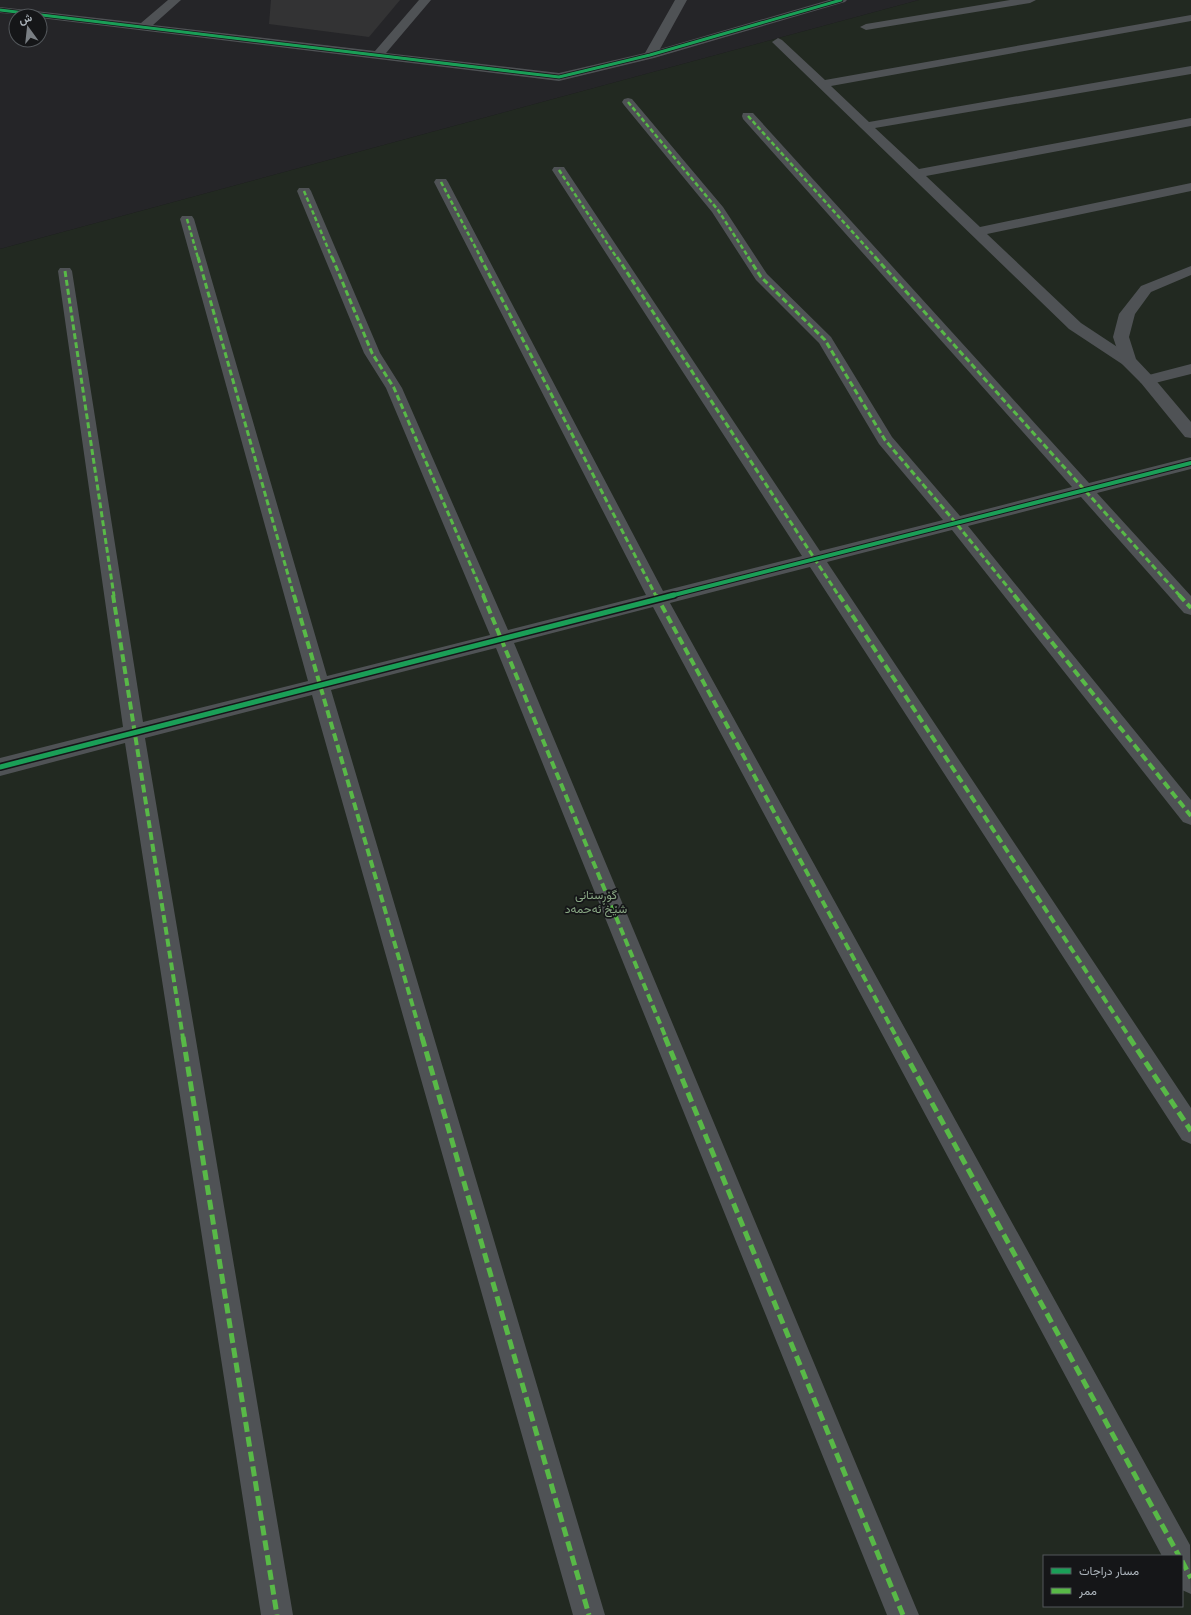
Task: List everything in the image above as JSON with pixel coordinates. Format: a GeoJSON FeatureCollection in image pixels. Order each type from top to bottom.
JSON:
{"type":"FeatureCollection","features":[{"type":"Feature","properties":{"kind":"street"},"geometry":{"type":"LineString","coordinates":[[144,27],[175,0]]}},
{"type":"Feature","properties":{"kind":"street"},"geometry":{"type":"LineString","coordinates":[[378,55],[425,0]]}},
{"type":"Feature","properties":{"kind":"street"},"geometry":{"type":"LineString","coordinates":[[650,55],[681,0]]}},
{"type":"Feature","properties":{"kind":"street"},"geometry":{"type":"LineString","coordinates":[[0,10],[559,77],[650,55],[840,0]]}},
{"type":"Feature","properties":{"kind":"street"},"geometry":{"type":"LineString","coordinates":[[866,26],[1030,0]]}},
{"type":"Feature","properties":{"kind":"street"},"geometry":{"type":"LineString","coordinates":[[822,84],[1191,18]]}},
{"type":"Feature","properties":{"kind":"street"},"geometry":{"type":"LineString","coordinates":[[778,42],[1075,326],[1128,361],[1147,380],[1191,433]]}},
{"type":"Feature","properties":{"kind":"street"},"geometry":{"type":"LineString","coordinates":[[865,126],[1191,70]]}},
{"type":"Feature","properties":{"kind":"street"},"geometry":{"type":"LineString","coordinates":[[628,102],[718,210],[761,277],[825,340],[885,440],[956,523],[1191,816]]}},
{"type":"Feature","properties":{"kind":"street"},"geometry":{"type":"LineString","coordinates":[[748,116],[1191,608]]}},
{"type":"Feature","properties":{"kind":"street"},"geometry":{"type":"LineString","coordinates":[[915,174],[1191,122]]}},
{"type":"Feature","properties":{"kind":"street"},"geometry":{"type":"LineString","coordinates":[[559,170],[814,560],[1191,1131]]}},
{"type":"Feature","properties":{"kind":"street"},"geometry":{"type":"LineString","coordinates":[[441,182],[658,599],[1178,1555]]}},
{"type":"Feature","properties":{"kind":"street"},"geometry":{"type":"LineString","coordinates":[[977,232],[1191,187]]}},
{"type":"Feature","properties":{"kind":"street"},"geometry":{"type":"LineString","coordinates":[[304,191],[372,353],[394,388],[502,639],[903,1615]]}},
{"type":"Feature","properties":{"kind":"street"},"geometry":{"type":"LineString","coordinates":[[187,219],[320,686],[589,1615]]}},
{"type":"Feature","properties":{"kind":"street"},"geometry":{"type":"LineString","coordinates":[[1128,361],[1121,337],[1127,314],[1146,289],[1191,270]]}},
{"type":"Feature","properties":{"kind":"street"},"geometry":{"type":"LineString","coordinates":[[65,271],[134,733],[277,1615]]}},
{"type":"Feature","properties":{"kind":"street"},"geometry":{"type":"LineString","coordinates":[[1147,380],[1191,369]]}},
{"type":"Feature","properties":{"kind":"street"},"geometry":{"type":"LineString","coordinates":[[0,768],[1191,463]]}},
{"type":"Feature","properties":{"kind":"street"},"geometry":{"type":"LineString","coordinates":[[1183,1563],[1191,1578]]}},
{"type":"Feature","properties":{"kind":"shaded area"},"geometry":{"type":"Polygon","coordinates":[[[0,0],[919,0],[0,249],[0,0]]]}},
{"type":"Feature","properties":{"kind":"green space","name":"گۆڕستانی شێخ ئەحمەد"},"geometry":{"type":"Polygon","coordinates":[[[919,0],[1191,0],[1191,1615],[0,1615],[0,249],[919,0]]]}},
{"type":"Feature","properties":{"kind":"building"},"geometry":{"type":"Polygon","coordinates":[[[271,0],[400,0],[369,37],[269,24],[271,0]]]}},
{"type":"Feature","properties":{"kind":"marked path"},"geometry":{"type":"LineString","coordinates":[[628,102],[718,210],[761,277],[825,340],[885,440],[956,523],[1191,816]]}},
{"type":"Feature","properties":{"kind":"marked path"},"geometry":{"type":"LineString","coordinates":[[748,116],[1191,608]]}},
{"type":"Feature","properties":{"kind":"marked path"},"geometry":{"type":"LineString","coordinates":[[559,170],[1191,1131]]}},
{"type":"Feature","properties":{"kind":"marked path"},"geometry":{"type":"LineString","coordinates":[[441,182],[658,599],[1178,1555]]}},
{"type":"Feature","properties":{"kind":"marked path"},"geometry":{"type":"LineString","coordinates":[[304,191],[372,353],[394,388],[502,639],[903,1615]]}},
{"type":"Feature","properties":{"kind":"marked path"},"geometry":{"type":"LineString","coordinates":[[187,219],[320,686],[589,1615]]}},
{"type":"Feature","properties":{"kind":"marked path"},"geometry":{"type":"LineString","coordinates":[[65,271],[134,733],[277,1615]]}},
{"type":"Feature","properties":{"kind":"marked path"},"geometry":{"type":"LineString","coordinates":[[1183,1563],[1191,1578]]}},
{"type":"Feature","properties":{"kind":"cycle path"},"geometry":{"type":"LineString","coordinates":[[0,10],[559,77],[650,55],[841,0]]}},
{"type":"Feature","properties":{"kind":"cycle path"},"geometry":{"type":"LineString","coordinates":[[0,767],[1191,463]]}}]}
